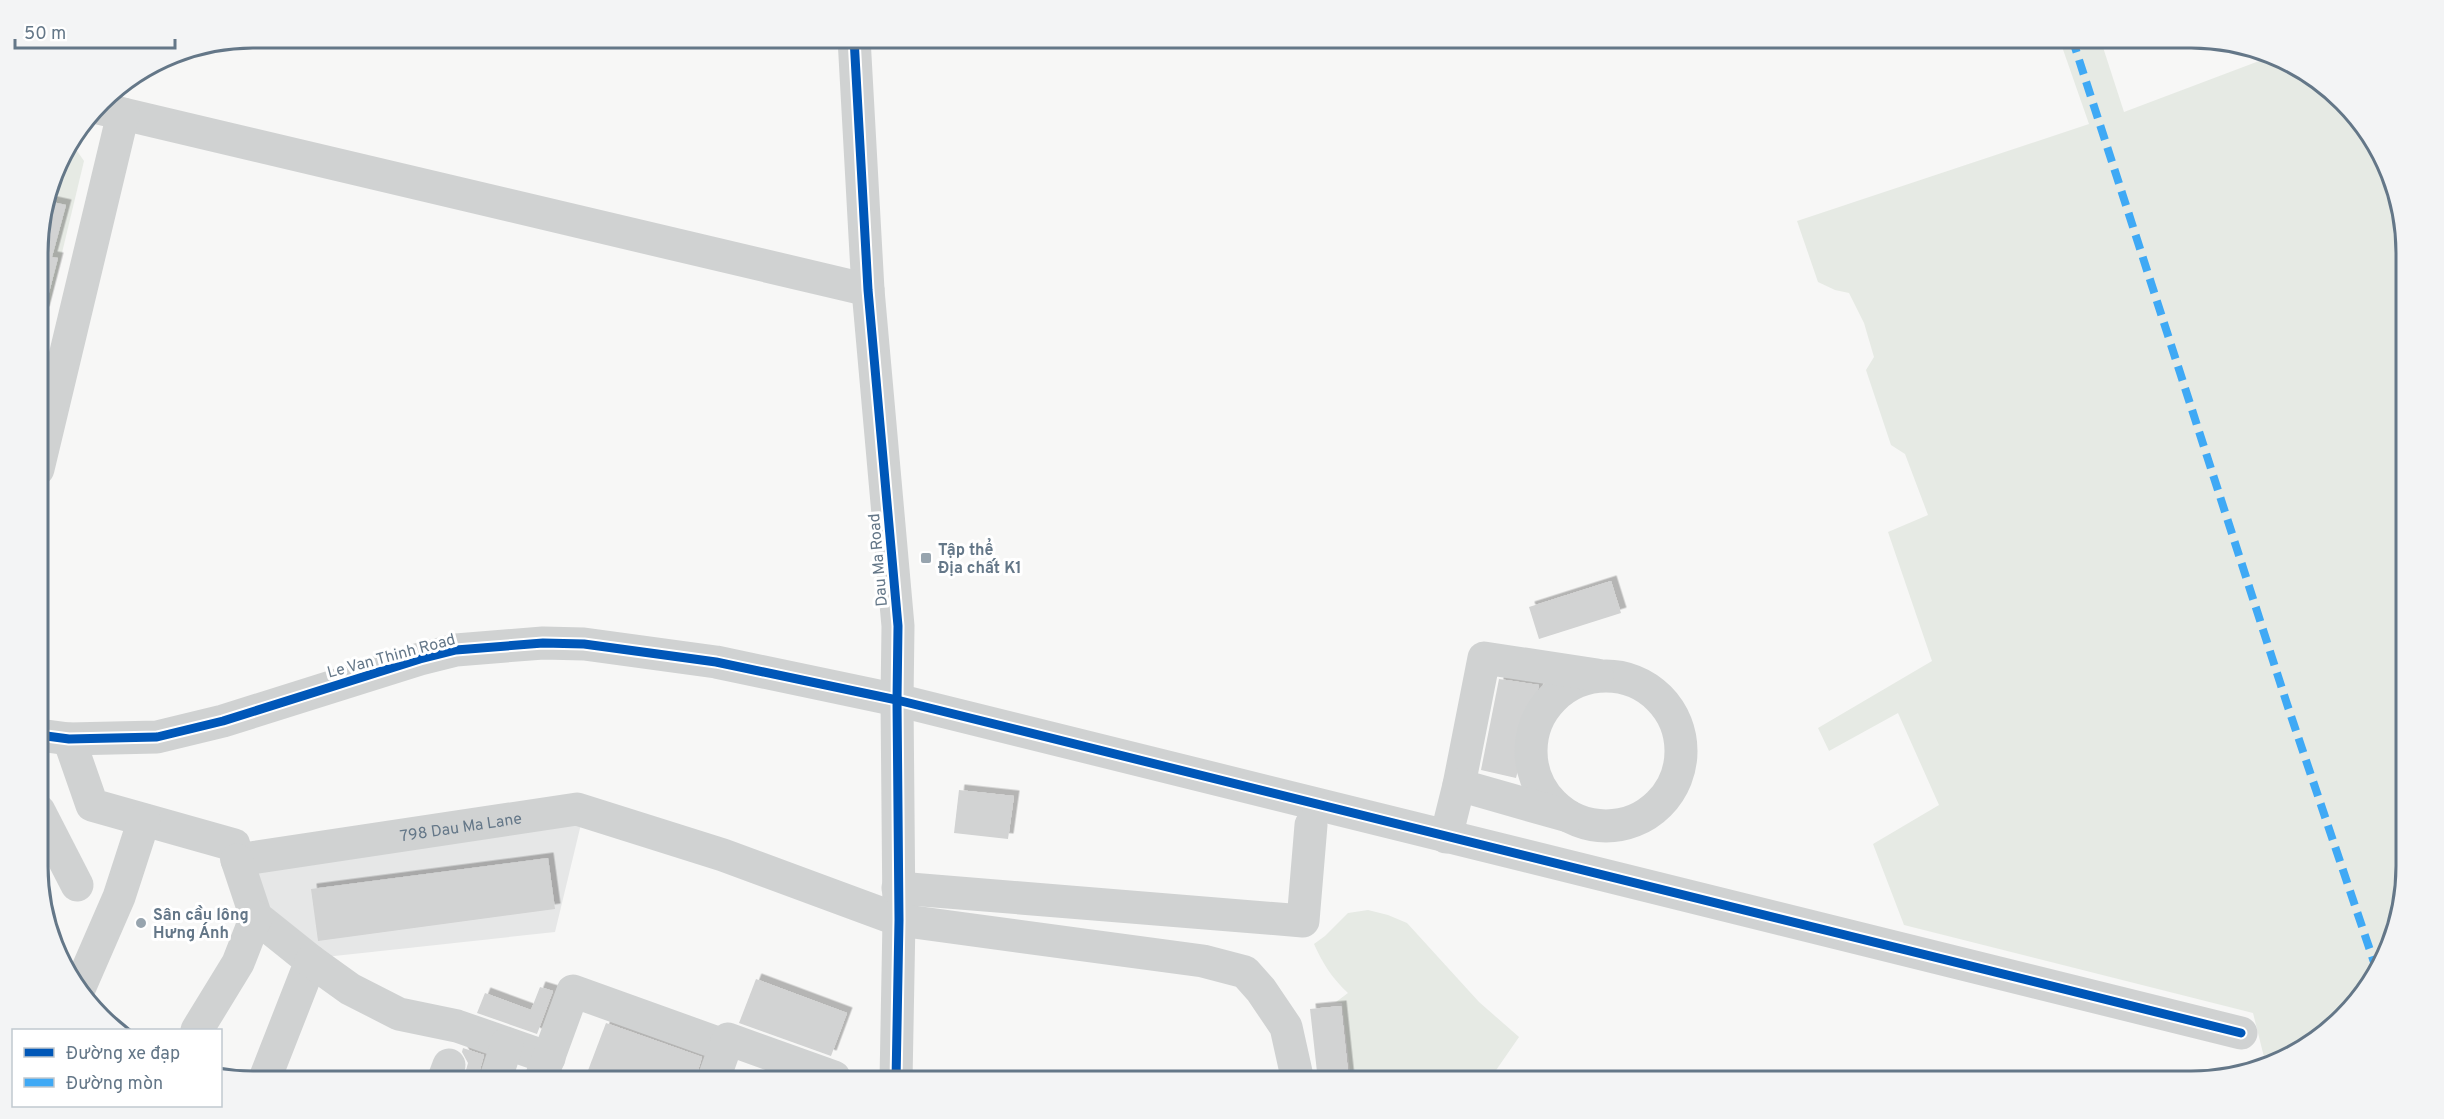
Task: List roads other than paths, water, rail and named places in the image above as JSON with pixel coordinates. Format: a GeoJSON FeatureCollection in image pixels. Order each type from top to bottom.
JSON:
{"type":"FeatureCollection","features":[{"type":"Feature","properties":{"kind":"street","name":"Dau Ma Road"},"geometry":{"type":"LineString","coordinates":[[855,48],[868,291],[898,626],[896,1071]]}},
{"type":"Feature","properties":{"kind":"street"},"geometry":{"type":"LineString","coordinates":[[48,424],[110,111],[868,291]]}},
{"type":"Feature","properties":{"kind":"street","name":"Le Van Thinh Road"},"geometry":{"type":"LineString","coordinates":[[54,737],[157,737],[223,721],[429,656],[456,650],[543,643],[584,644],[716,662],[897,700],[2241,1033]]}},
{"type":"Feature","properties":{"kind":"street"},"geometry":{"type":"LineString","coordinates":[[1446,837],[1459,785],[1484,658],[1632,681],[1658,697],[1670,712],[1678,731],[1680,761],[1670,789],[1656,805],[1640,816],[1621,823],[1601,825],[1459,785]]}},
{"type":"Feature","properties":{"kind":"street"},"geometry":{"type":"LineString","coordinates":[[1572,817],[1551,802],[1537,780],[1531,754],[1534,729],[1539,717],[1555,696],[1577,682],[1602,676]]}},
{"type":"Feature","properties":{"kind":"street"},"geometry":{"type":"LineString","coordinates":[[54,737],[92,805],[234,845],[256,916],[311,961],[350,989],[399,1014],[457,1026],[507,1044],[545,1070],[573,991],[726,1046]]}},
{"type":"Feature","properties":{"kind":"street","name":"798 Dau Ma Lane"},"geometry":{"type":"LineString","coordinates":[[237,860],[577,809],[723,855],[898,904]]}},
{"type":"Feature","properties":{"kind":"street"},"geometry":{"type":"LineString","coordinates":[[83,980],[119,897],[144,820]]}},
{"type":"Feature","properties":{"kind":"street"},"geometry":{"type":"LineString","coordinates":[[898,904],[1303,921],[1311,825]]}},
{"type":"Feature","properties":{"kind":"street"},"geometry":{"type":"LineString","coordinates":[[48,829],[77,885]]}},
{"type":"Feature","properties":{"kind":"street"},"geometry":{"type":"LineString","coordinates":[[898,904],[1203,961],[1245,972],[1261,990],[1286,1027],[1296,1071]]}},
{"type":"Feature","properties":{"kind":"street"},"geometry":{"type":"LineString","coordinates":[[198,1029],[238,963],[256,916]]}},
{"type":"Feature","properties":{"kind":"street"},"geometry":{"type":"LineString","coordinates":[[268,1071],[311,961]]}},
{"type":"Feature","properties":{"kind":"street"},"geometry":{"type":"LineString","coordinates":[[717,1071],[728,1039],[817,1071]]}},
{"type":"Feature","properties":{"kind":"street"},"geometry":{"type":"LineString","coordinates":[[498,1071],[507,1044]]}},
{"type":"Feature","properties":{"kind":"place","name":"Tập thể Địa chất K1"},"geometry":{"type":"Point","coordinates":[926,558]}},
{"type":"Feature","properties":{"kind":"place","name":"Sân cầu lông Hưng Ánh"},"geometry":{"type":"Point","coordinates":[141,923]}}]}
